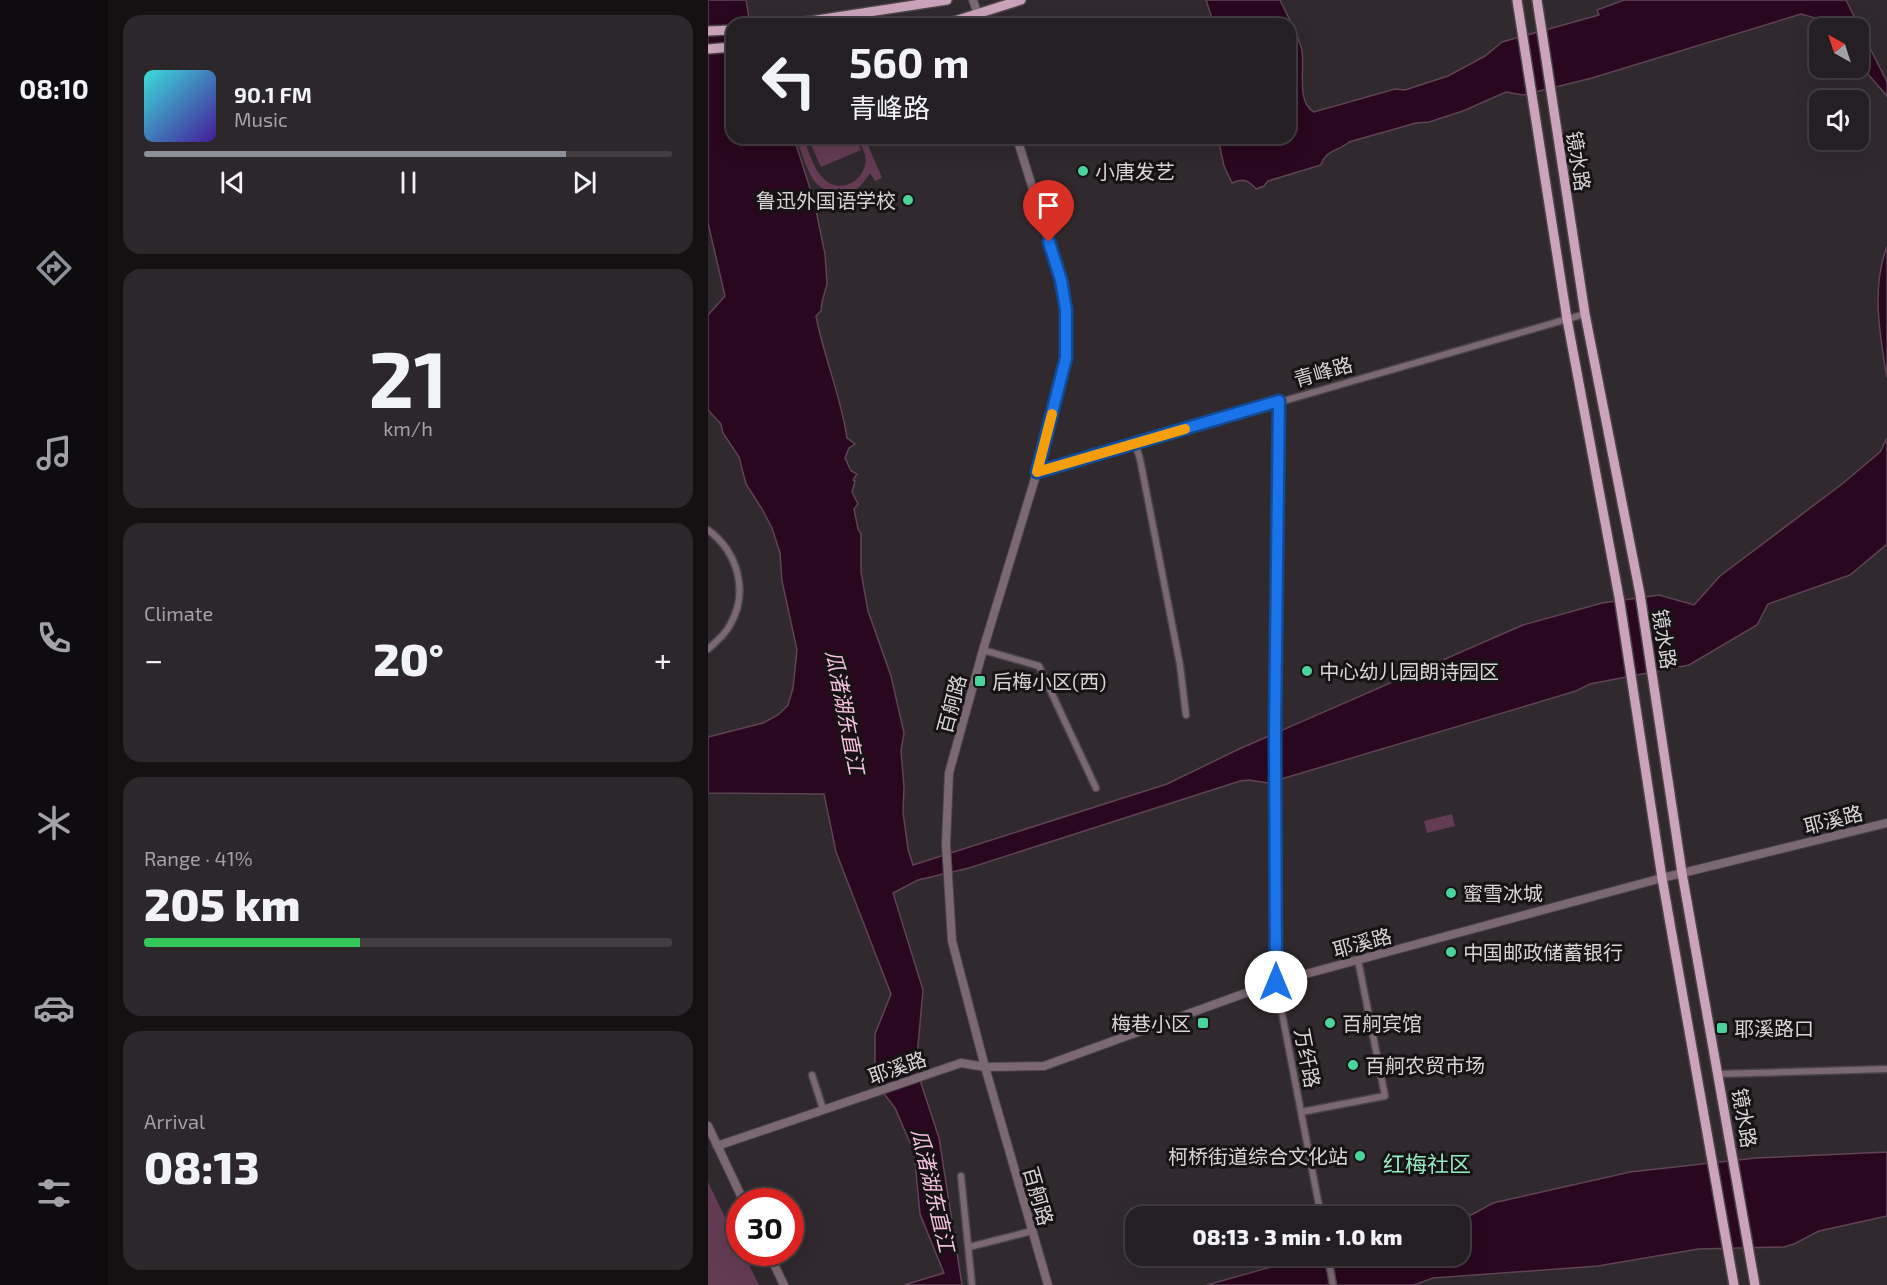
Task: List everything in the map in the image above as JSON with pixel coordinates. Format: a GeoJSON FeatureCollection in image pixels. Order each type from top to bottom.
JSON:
{"type":"FeatureCollection","features":[{"type":"Feature","properties":{"kind":"main road"},"geometry":{"type":"LineString","coordinates":[[830,18],[948,0]]}},
{"type":"Feature","properties":{"kind":"main road"},"geometry":{"type":"LineString","coordinates":[[965,18],[1021,0]]}},
{"type":"Feature","properties":{"kind":"main road","name":"镜水路"},"geometry":{"type":"LineString","coordinates":[[1517,0],[1567,319],[1618,597],[1662,878],[1734,1285]]}},
{"type":"Feature","properties":{"kind":"main road","name":"镜水路"},"geometry":{"type":"LineString","coordinates":[[1537,0],[1585,314],[1640,594],[1682,873],[1755,1285]]}},
{"type":"Feature","properties":{"kind":"main road"},"geometry":{"type":"LineString","coordinates":[[708,31],[726,30]]}},
{"type":"Feature","properties":{"kind":"main road"},"geometry":{"type":"LineString","coordinates":[[708,49],[726,48]]}},
{"type":"Feature","properties":{"kind":"street"},"geometry":{"type":"LineString","coordinates":[[973,0],[979,18]]}},
{"type":"Feature","properties":{"kind":"street","name":"百舸路"},"geometry":{"type":"LineString","coordinates":[[1019,144],[1061,280],[1066,310],[1066,358],[1037,472],[983,650],[949,774],[946,844],[952,941],[985,1067],[1048,1285]]}},
{"type":"Feature","properties":{"kind":"street","name":"青峰路"},"geometry":{"type":"LineString","coordinates":[[1037,472],[1585,314]]}},
{"type":"Feature","properties":{"kind":"street","name":"万纤路"},"geometry":{"type":"LineString","coordinates":[[1279,401],[1275,729],[1276,982],[1319,1206]]}},
{"type":"Feature","properties":{"kind":"street"},"geometry":{"type":"LineString","coordinates":[[1135,443],[1180,665],[1186,715]]}},
{"type":"Feature","properties":{"kind":"street"},"geometry":{"type":"LineString","coordinates":[[708,530],[729,553],[738,573],[740,593],[737,609],[730,625],[708,649]]}},
{"type":"Feature","properties":{"kind":"street"},"geometry":{"type":"LineString","coordinates":[[983,650],[1039,666],[1096,789]]}},
{"type":"Feature","properties":{"kind":"street","name":"耶溪路"},"geometry":{"type":"LineString","coordinates":[[717,1146],[961,1063],[985,1067],[1044,1066],[1276,982],[1662,878],[1887,823]]}},
{"type":"Feature","properties":{"kind":"street"},"geometry":{"type":"LineString","coordinates":[[1301,1112],[1385,1096],[1358,960]]}},
{"type":"Feature","properties":{"kind":"street"},"geometry":{"type":"LineString","coordinates":[[1719,1074],[1887,1069]]}},
{"type":"Feature","properties":{"kind":"street"},"geometry":{"type":"LineString","coordinates":[[812,1076],[823,1110]]}},
{"type":"Feature","properties":{"kind":"street"},"geometry":{"type":"LineString","coordinates":[[708,1126],[737,1188]]}},
{"type":"Feature","properties":{"kind":"street"},"geometry":{"type":"LineString","coordinates":[[962,1176],[972,1285]]}},
{"type":"Feature","properties":{"kind":"street"},"geometry":{"type":"LineString","coordinates":[[969,1247],[1032,1231]]}},
{"type":"Feature","properties":{"kind":"street"},"geometry":{"type":"LineString","coordinates":[[774,1266],[784,1285]]}},
{"type":"Feature","properties":{"kind":"street"},"geometry":{"type":"LineString","coordinates":[[1330,1266],[1333,1285]]}},
{"type":"Feature","properties":{"kind":"shaded area"},"geometry":{"type":"Polygon","coordinates":[[[798,144],[806,144],[815,166],[825,180],[837,186],[849,184],[863,171],[866,158],[861,144],[868,144],[882,178],[875,181],[870,173],[859,187],[849,192],[839,193],[819,186],[807,167],[798,144]]]}},
{"type":"Feature","properties":{"kind":"shaded area"},"geometry":{"type":"Polygon","coordinates":[[[811,144],[858,144],[861,150],[821,167],[811,144]]]}},
{"type":"Feature","properties":{"kind":"shaded area"},"geometry":{"type":"Polygon","coordinates":[[[1452,814],[1455,826],[1427,833],[1424,821],[1452,814]]]}},
{"type":"Feature","properties":{"kind":"shaded area"},"geometry":{"type":"Polygon","coordinates":[[[708,1182],[726,1219],[726,1266],[750,1266],[759,1285],[708,1285],[708,1182]]]}},
{"type":"Feature","properties":{"kind":"water","name":"瓜渚湖东直江"},"geometry":{"type":"Polygon","coordinates":[[[708,0],[746,0],[749,18],[726,18],[726,144],[796,144],[814,201],[825,254],[827,284],[821,311],[816,316],[841,407],[847,438],[855,444],[849,448],[845,458],[851,471],[857,474],[853,480],[855,481],[852,492],[858,504],[854,509],[861,534],[861,572],[868,611],[891,676],[904,733],[901,751],[904,787],[903,812],[908,849],[913,865],[1167,784],[1239,749],[1523,625],[1602,603],[1659,595],[1694,605],[1720,576],[1842,484],[1880,452],[1887,438],[1887,544],[1850,575],[1768,604],[1757,625],[1689,665],[1590,684],[1576,691],[1268,783],[1240,781],[969,868],[918,880],[893,893],[923,990],[916,1068],[939,1138],[962,1285],[904,1285],[944,1273],[920,1214],[914,1152],[895,1108],[875,1082],[875,1034],[891,994],[836,852],[824,794],[708,793],[708,737],[763,723],[778,715],[788,705],[793,688],[797,650],[782,581],[780,553],[772,528],[746,484],[739,457],[723,433],[721,424],[708,410],[708,315],[725,296],[708,223],[708,0]]]}},
{"type":"Feature","properties":{"kind":"water"},"geometry":{"type":"Polygon","coordinates":[[[1206,0],[1280,0],[1289,18],[1212,18],[1206,0]]]}},
{"type":"Feature","properties":{"kind":"water"},"geometry":{"type":"Polygon","coordinates":[[[1624,0],[1846,0],[1855,18],[1815,18],[1801,14],[1592,78],[1523,95],[1506,92],[1463,111],[1429,122],[1416,123],[1349,142],[1326,156],[1321,165],[1268,181],[1264,186],[1256,189],[1246,181],[1239,180],[1232,183],[1224,166],[1219,144],[1296,144],[1296,33],[1303,59],[1303,93],[1308,107],[1314,112],[1395,89],[1405,90],[1448,76],[1485,56],[1502,42],[1599,15],[1597,10],[1624,0]]]}},
{"type":"Feature","properties":{"kind":"water"},"geometry":{"type":"Polygon","coordinates":[[[1869,46],[1887,82],[1887,96],[1869,75],[1869,46]]]}},
{"type":"Feature","properties":{"kind":"water"},"geometry":{"type":"Polygon","coordinates":[[[1887,247],[1887,378],[1878,312],[1878,295],[1882,262],[1887,247]]]}},
{"type":"Feature","properties":{"kind":"water"},"geometry":{"type":"Polygon","coordinates":[[[1887,1152],[1887,1216],[1819,1231],[1784,1247],[1698,1249],[1598,1266],[1433,1278],[1414,1285],[1207,1285],[1274,1266],[1470,1266],[1470,1215],[1493,1203],[1630,1172],[1756,1158],[1887,1152]]]}},
{"type":"Feature","properties":{"kind":"slow traffic"},"geometry":{"type":"LineString","coordinates":[[1052,414],[1037,472],[1185,429]]}},
{"type":"Feature","properties":{"kind":"place","name":"小唐发艺"},"geometry":{"type":"Point","coordinates":[1083,171]}},
{"type":"Feature","properties":{"kind":"place","name":"鲁迅外国语学校"},"geometry":{"type":"Point","coordinates":[908,200]}},
{"type":"Feature","properties":{"kind":"place","name":"中心幼儿园朗诗园区"},"geometry":{"type":"Point","coordinates":[1307,671]}},
{"type":"Feature","properties":{"kind":"place","name":"后梅小区(西)"},"geometry":{"type":"Point","coordinates":[980,681]}},
{"type":"Feature","properties":{"kind":"place","name":"蜜雪冰城"},"geometry":{"type":"Point","coordinates":[1451,893]}},
{"type":"Feature","properties":{"kind":"place","name":"中国邮政储蓄银行"},"geometry":{"type":"Point","coordinates":[1451,952]}},
{"type":"Feature","properties":{"kind":"place","name":"梅巷小区"},"geometry":{"type":"Point","coordinates":[1203,1023]}},
{"type":"Feature","properties":{"kind":"place","name":"百舸宾馆"},"geometry":{"type":"Point","coordinates":[1330,1023]}},
{"type":"Feature","properties":{"kind":"place","name":"耶溪路口"},"geometry":{"type":"Point","coordinates":[1722,1028]}},
{"type":"Feature","properties":{"kind":"place","name":"百舸农贸市场"},"geometry":{"type":"Point","coordinates":[1353,1065]}},
{"type":"Feature","properties":{"kind":"place","name":"柯桥街道综合文化站"},"geometry":{"type":"Point","coordinates":[1360,1156]}},
{"type":"Feature","properties":{"kind":"district","name":"红梅社区"},"geometry":{"type":"Point","coordinates":[1427,1163]}},
{"type":"Feature","properties":{"kind":"route"},"geometry":{"type":"LineString","coordinates":[[1049,242],[1061,280],[1066,310],[1066,358],[1037,472],[1279,401],[1275,729],[1276,982]]}}]}
